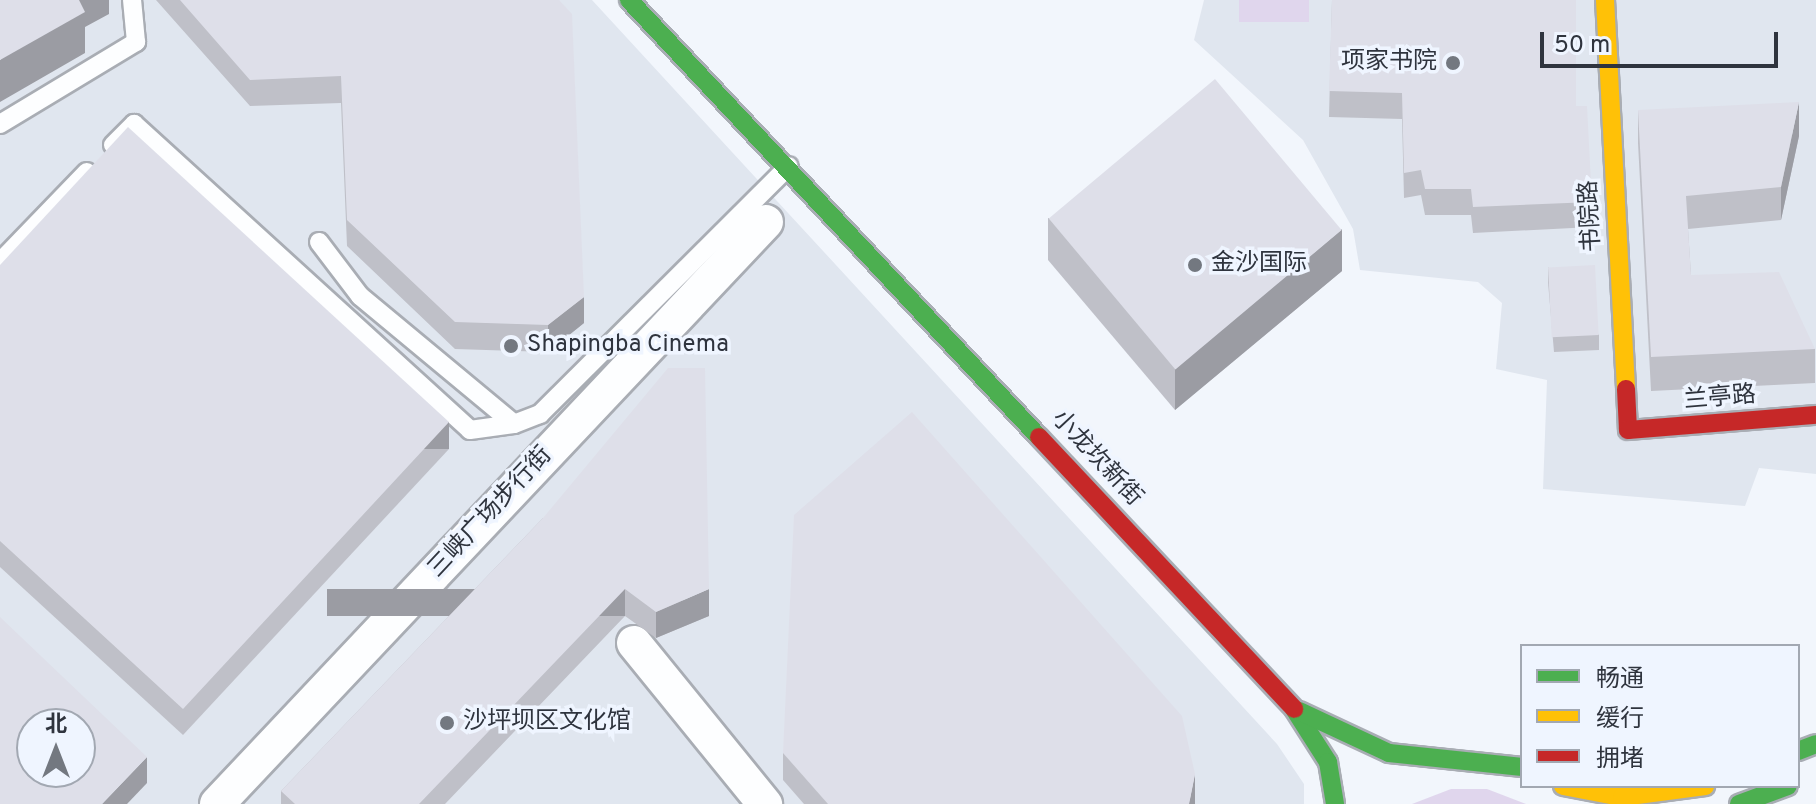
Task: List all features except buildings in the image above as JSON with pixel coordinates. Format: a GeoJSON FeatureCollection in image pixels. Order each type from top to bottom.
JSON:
{"type":"FeatureCollection","features":[{"type":"Feature","properties":{"kind":"main road","name":"小龙坎新街"},"geometry":{"type":"LineString","coordinates":[[629,0],[791,164],[1294,709],[1328,762],[1335,804]]}},
{"type":"Feature","properties":{"kind":"main road","name":"书院路"},"geometry":{"type":"LineString","coordinates":[[1605,0],[1628,430]]}},
{"type":"Feature","properties":{"kind":"main road","name":"小龙坎新街"},"geometry":{"type":"LineString","coordinates":[[671,12],[791,164]]}},
{"type":"Feature","properties":{"kind":"main road","name":"兰亭路"},"geometry":{"type":"LineString","coordinates":[[1628,430],[1816,415]]}},
{"type":"Feature","properties":{"kind":"main road"},"geometry":{"type":"LineString","coordinates":[[1294,709],[1389,753],[1520,767]]}},
{"type":"Feature","properties":{"kind":"main road"},"geometry":{"type":"LineString","coordinates":[[1563,788],[1579,804]]}},
{"type":"Feature","properties":{"kind":"main road"},"geometry":{"type":"LineString","coordinates":[[1572,788],[1622,797],[1690,788]]}},
{"type":"Feature","properties":{"kind":"main road"},"geometry":{"type":"LineString","coordinates":[[1739,804],[1783,788]]}},
{"type":"Feature","properties":{"kind":"street","name":"三峡广场步行街"},"geometry":{"type":"LineString","coordinates":[[222,802],[766,222]]}},
{"type":"Feature","properties":{"kind":"street"},"geometry":{"type":"LineString","coordinates":[[634,643],[765,804]]}},
{"type":"Feature","properties":{"kind":"lane"},"geometry":{"type":"LineString","coordinates":[[0,124],[136,42],[132,0]]}},
{"type":"Feature","properties":{"kind":"lane"},"geometry":{"type":"LineString","coordinates":[[0,262],[134,124],[470,430],[514,424],[540,414],[791,164]]}},
{"type":"Feature","properties":{"kind":"lane"},"geometry":{"type":"LineString","coordinates":[[319,242],[360,296],[514,424]]}},
{"type":"Feature","properties":{"kind":"shaded area"},"geometry":{"type":"Polygon","coordinates":[[[0,0],[592,0],[1277,744],[1304,784],[1304,804],[0,804],[0,0]]]}},
{"type":"Feature","properties":{"kind":"shaded area"},"geometry":{"type":"Polygon","coordinates":[[[1204,0],[1816,0],[1816,474],[1759,468],[1745,506],[1543,489],[1547,380],[1496,369],[1502,303],[1478,282],[1360,270],[1353,229],[1303,140],[1194,40],[1204,0]]]}},
{"type":"Feature","properties":{"kind":"shaded area"},"geometry":{"type":"Polygon","coordinates":[[[1239,0],[1309,0],[1309,22],[1239,22],[1239,0]]]}},
{"type":"Feature","properties":{"kind":"shaded area"},"geometry":{"type":"Polygon","coordinates":[[[1451,789],[1487,789],[1526,804],[1412,804],[1451,789]]]}},
{"type":"Feature","properties":{"kind":"traffic: fast"},"geometry":{"type":"LineString","coordinates":[[629,0],[1039,437]]}},
{"type":"Feature","properties":{"kind":"traffic: fast"},"geometry":{"type":"LineString","coordinates":[[1294,709],[1328,762],[1335,804]]}},
{"type":"Feature","properties":{"kind":"traffic: fast"},"geometry":{"type":"LineString","coordinates":[[1299,711],[1389,753],[1520,767]]}},
{"type":"Feature","properties":{"kind":"traffic: fast"},"geometry":{"type":"LineString","coordinates":[[1800,750],[1816,744]]}},
{"type":"Feature","properties":{"kind":"traffic: fast"},"geometry":{"type":"LineString","coordinates":[[1739,804],[1783,788]]}},
{"type":"Feature","properties":{"kind":"traffic: slow"},"geometry":{"type":"LineString","coordinates":[[1605,0],[1626,389]]}},
{"type":"Feature","properties":{"kind":"traffic: slow"},"geometry":{"type":"LineString","coordinates":[[1574,788],[1622,797],[1690,788]]}},
{"type":"Feature","properties":{"kind":"traffic: jam"},"geometry":{"type":"LineString","coordinates":[[1626,389],[1628,430],[1816,415]]}},
{"type":"Feature","properties":{"kind":"traffic: jam"},"geometry":{"type":"LineString","coordinates":[[1039,437],[1294,709]]}},
{"type":"Feature","properties":{"kind":"place","name":"项家书院"},"geometry":{"type":"Point","coordinates":[1453,63]}},
{"type":"Feature","properties":{"kind":"place","name":"金沙国际"},"geometry":{"type":"Point","coordinates":[1195,265]}},
{"type":"Feature","properties":{"kind":"place","name":"Shapingba Cinema"},"geometry":{"type":"Point","coordinates":[511,346]}},
{"type":"Feature","properties":{"kind":"place","name":"沙坪坝区文化馆"},"geometry":{"type":"Point","coordinates":[447,723]}}]}
